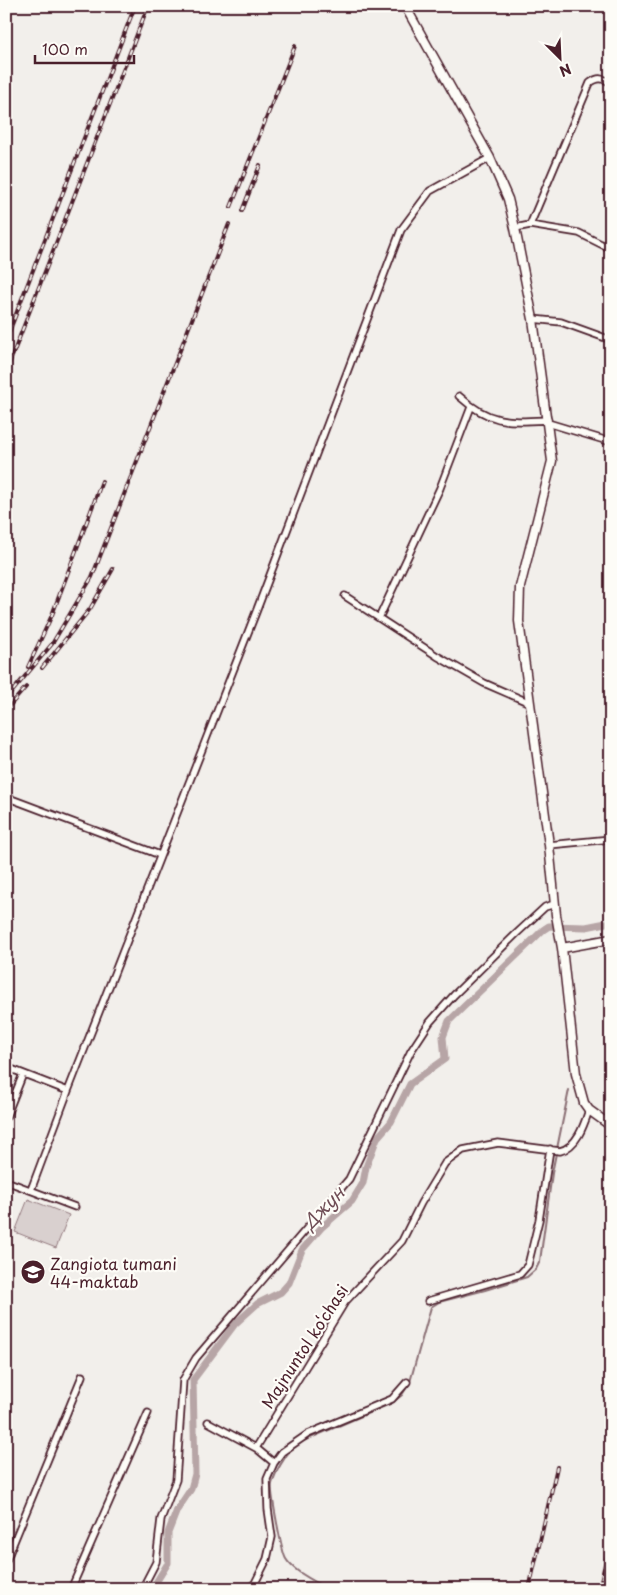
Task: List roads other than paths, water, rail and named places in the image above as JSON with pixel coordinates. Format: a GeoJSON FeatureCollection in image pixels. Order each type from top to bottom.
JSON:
{"type":"FeatureCollection","features":[{"type":"Feature","properties":{"kind":"main road"},"geometry":{"type":"LineString","coordinates":[[405,6],[490,158],[508,199],[533,319],[552,461],[520,587],[519,621],[549,845],[556,915],[562,948],[576,1074],[584,1103],[589,1110],[611,1126]]}},
{"type":"Feature","properties":{"kind":"main road"},"geometry":{"type":"LineString","coordinates":[[562,948],[611,939]]}},
{"type":"Feature","properties":{"kind":"street"},"geometry":{"type":"LineString","coordinates":[[530,225],[590,83],[596,79],[603,78],[611,83]]}},
{"type":"Feature","properties":{"kind":"street"},"geometry":{"type":"LineString","coordinates":[[32,1190],[68,1091],[256,612],[401,230],[430,191],[490,158]]}},
{"type":"Feature","properties":{"kind":"street"},"geometry":{"type":"LineString","coordinates":[[515,228],[530,225],[579,233],[611,249]]}},
{"type":"Feature","properties":{"kind":"street"},"geometry":{"type":"LineString","coordinates":[[533,319],[561,322],[611,340]]}},
{"type":"Feature","properties":{"kind":"street"},"geometry":{"type":"LineString","coordinates":[[458,396],[471,407],[491,418],[505,421],[548,421],[611,442]]}},
{"type":"Feature","properties":{"kind":"street"},"geometry":{"type":"LineString","coordinates":[[379,618],[436,496],[471,407]]}},
{"type":"Feature","properties":{"kind":"street"},"geometry":{"type":"LineString","coordinates":[[345,596],[484,684],[530,704]]}},
{"type":"Feature","properties":{"kind":"street"},"geometry":{"type":"LineString","coordinates":[[6,796],[160,855]]}},
{"type":"Feature","properties":{"kind":"street"},"geometry":{"type":"LineString","coordinates":[[549,845],[611,839]]}},
{"type":"Feature","properties":{"kind":"street"},"geometry":{"type":"LineString","coordinates":[[142,1589],[156,1562],[161,1519],[176,1480],[184,1380],[196,1358],[349,1179],[411,1051],[430,1022],[516,934],[546,907],[555,904]]}},
{"type":"Feature","properties":{"kind":"street"},"geometry":{"type":"LineString","coordinates":[[6,1067],[68,1091]]}},
{"type":"Feature","properties":{"kind":"street"},"geometry":{"type":"LineString","coordinates":[[6,1117],[23,1074]]}},
{"type":"Feature","properties":{"kind":"street"},"geometry":{"type":"LineString","coordinates":[[428,1301],[520,1274],[528,1265],[555,1150],[566,1150],[580,1133],[589,1110]]}},
{"type":"Feature","properties":{"kind":"street","name":"Majnuntol ko‘chasi"},"geometry":{"type":"LineString","coordinates":[[256,1448],[345,1302],[402,1241],[421,1202],[446,1163],[463,1150],[498,1143],[555,1150]]}},
{"type":"Feature","properties":{"kind":"street"},"geometry":{"type":"LineString","coordinates":[[6,1180],[75,1207]]}},
{"type":"Feature","properties":{"kind":"street"},"geometry":{"type":"LineString","coordinates":[[6,1561],[82,1376]]}},
{"type":"Feature","properties":{"kind":"street"},"geometry":{"type":"LineString","coordinates":[[252,1589],[267,1559],[272,1536],[268,1509],[267,1480],[274,1463],[282,1452],[308,1434],[392,1399],[407,1382]]}},
{"type":"Feature","properties":{"kind":"street"},"geometry":{"type":"LineString","coordinates":[[71,1589],[148,1412]]}},
{"type":"Feature","properties":{"kind":"street"},"geometry":{"type":"LineString","coordinates":[[208,1422],[256,1448],[274,1463]]}},
{"type":"Feature","properties":{"kind":"waterway","name":"Джун"},"geometry":{"type":"LineString","coordinates":[[152,1589],[168,1563],[168,1533],[177,1510],[191,1489],[195,1474],[193,1380],[235,1324],[257,1304],[281,1292],[289,1283],[302,1250],[322,1227],[352,1201],[363,1183],[366,1167],[377,1138],[391,1122],[410,1084],[445,1059],[443,1037],[449,1021],[549,926],[586,927],[611,922]]}},
{"type":"Feature","properties":{"kind":"waterway"},"geometry":{"type":"LineString","coordinates":[[301,1442],[392,1403],[402,1395],[410,1382],[431,1307],[439,1302],[527,1277],[536,1269],[540,1261],[552,1173],[569,1090]]}},
{"type":"Feature","properties":{"kind":"waterway"},"geometry":{"type":"LineString","coordinates":[[293,1447],[275,1474],[272,1484],[274,1509],[282,1546],[286,1559],[290,1564],[326,1589]]}},
{"type":"Feature","properties":{"kind":"railway"},"geometry":{"type":"LineString","coordinates":[[6,340],[135,6]]}},
{"type":"Feature","properties":{"kind":"railway"},"geometry":{"type":"LineString","coordinates":[[6,372],[148,6]]}},
{"type":"Feature","properties":{"kind":"railway"},"geometry":{"type":"LineString","coordinates":[[231,207],[295,46]]}},
{"type":"Feature","properties":{"kind":"railway"},"geometry":{"type":"LineString","coordinates":[[242,211],[260,165]]}},
{"type":"Feature","properties":{"kind":"railway"},"geometry":{"type":"LineString","coordinates":[[6,699],[52,644],[92,577],[229,224]]}},
{"type":"Feature","properties":{"kind":"railway"},"geometry":{"type":"LineString","coordinates":[[28,667],[52,615],[102,481]]}},
{"type":"Feature","properties":{"kind":"railway"},"geometry":{"type":"LineString","coordinates":[[42,668],[90,609],[113,569]]}},
{"type":"Feature","properties":{"kind":"railway"},"geometry":{"type":"LineString","coordinates":[[6,710],[26,687]]}},
{"type":"Feature","properties":{"kind":"railway"},"geometry":{"type":"LineString","coordinates":[[529,1589],[557,1467]]}},
{"type":"Feature","properties":{"kind":"railway"},"geometry":{"type":"LineString","coordinates":[[599,1589],[611,1539]]}},
{"type":"Feature","properties":{"kind":"place","name":"Zangiota tumani 44-maktab"},"geometry":{"type":"Point","coordinates":[33,1272]}}]}
